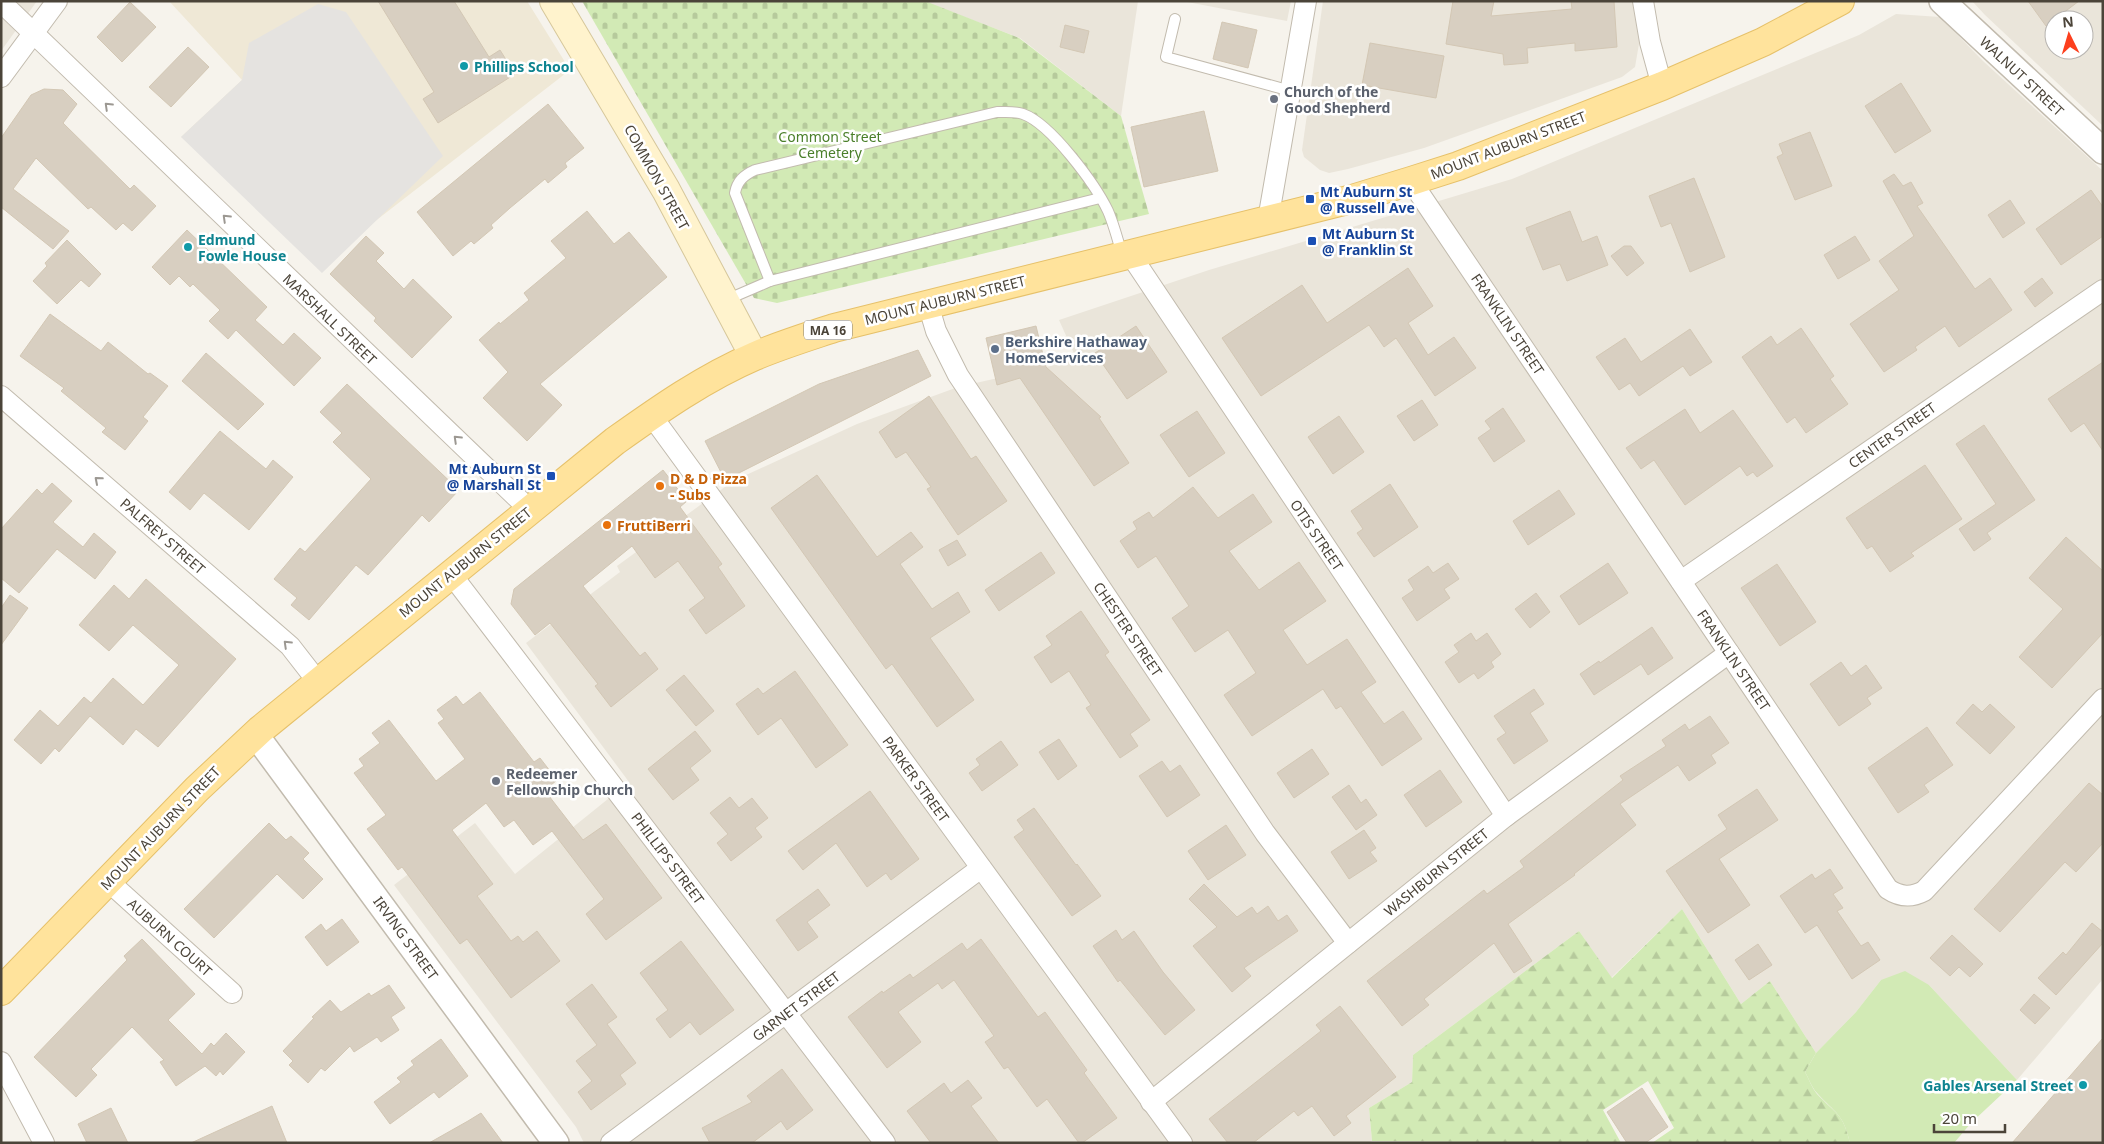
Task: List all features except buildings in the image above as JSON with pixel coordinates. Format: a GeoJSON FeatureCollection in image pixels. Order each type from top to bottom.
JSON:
{"type":"FeatureCollection","features":[{"type":"Feature","properties":{"kind":"main road","name":"COMMON STREET"},"geometry":{"type":"LineString","coordinates":[[554,1],[666,190],[754,356]]}},
{"type":"Feature","properties":{"kind":"main road","name":"MOUNT AUBURN STREET"},"geometry":{"type":"LineString","coordinates":[[1,990],[197,789],[255,734],[530,510],[651,415],[718,374],[754,356],[834,328],[1352,199],[1458,166],[1662,86],[1763,42],[1840,1]]}},
{"type":"Feature","properties":{"kind":"street"},"geometry":{"type":"LineString","coordinates":[[1,77],[57,1]]}},
{"type":"Feature","properties":{"kind":"street"},"geometry":{"type":"LineString","coordinates":[[1268,220],[1306,1]]}},
{"type":"Feature","properties":{"kind":"street"},"geometry":{"type":"LineString","coordinates":[[1643,1],[1650,42],[1662,86]]}},
{"type":"Feature","properties":{"kind":"street","name":"WALNUT STREET"},"geometry":{"type":"LineString","coordinates":[[1942,1],[2103,151]]}},
{"type":"Feature","properties":{"kind":"street","name":"MARSHALL STREET"},"geometry":{"type":"LineString","coordinates":[[1,2],[530,510]]}},
{"type":"Feature","properties":{"kind":"street","name":"FRANKLIN STREET"},"geometry":{"type":"LineString","coordinates":[[1411,181],[1888,889],[1895,894],[1906,896],[1924,891],[2103,700]]}},
{"type":"Feature","properties":{"kind":"street","name":"OTIS STREET"},"geometry":{"type":"LineString","coordinates":[[1126,255],[1506,816]]}},
{"type":"Feature","properties":{"kind":"street","name":"CENTER STREET"},"geometry":{"type":"LineString","coordinates":[[1681,581],[2103,290]]}},
{"type":"Feature","properties":{"kind":"street","name":"CHESTER STREET"},"geometry":{"type":"LineString","coordinates":[[928,304],[938,337],[958,376],[1266,833],[1348,943]]}},
{"type":"Feature","properties":{"kind":"street","name":"PALFREY STREET"},"geometry":{"type":"LineString","coordinates":[[1,396],[290,646],[318,682]]}},
{"type":"Feature","properties":{"kind":"street","name":"PARKER STREET"},"geometry":{"type":"LineString","coordinates":[[651,415],[1182,1143]]}},
{"type":"Feature","properties":{"kind":"street","name":"PHILLIPS STREET"},"geometry":{"type":"LineString","coordinates":[[451,574],[885,1143]]}},
{"type":"Feature","properties":{"kind":"street","name":"WASHBURN STREET"},"geometry":{"type":"LineString","coordinates":[[1151,1102],[1506,816],[1729,653]]}},
{"type":"Feature","properties":{"kind":"street","name":"IRVING STREET"},"geometry":{"type":"LineString","coordinates":[[255,734],[556,1143]]}},
{"type":"Feature","properties":{"kind":"street","name":"GARNET STREET"},"geometry":{"type":"LineString","coordinates":[[611,1143],[981,868]]}},
{"type":"Feature","properties":{"kind":"street","name":"AUBURN COURT"},"geometry":{"type":"LineString","coordinates":[[108,881],[232,993]]}},
{"type":"Feature","properties":{"kind":"street"},"geometry":{"type":"LineString","coordinates":[[1,1062],[44,1143]]}},
{"type":"Feature","properties":{"kind":"lane"},"geometry":{"type":"LineString","coordinates":[[1175,19],[1166,57],[1291,91]]}},
{"type":"Feature","properties":{"kind":"lane"},"geometry":{"type":"LineString","coordinates":[[770,281],[735,193],[736,186],[742,178],[756,170],[997,112],[1024,114],[1049,132],[1086,175],[1112,221],[1126,255]]}},
{"type":"Feature","properties":{"kind":"lane"},"geometry":{"type":"LineString","coordinates":[[725,301],[770,281],[1100,198]]}},
{"type":"Feature","properties":{"kind":"shaded area"},"geometry":{"type":"Polygon","coordinates":[[[1,1],[37,1],[1,51],[1,1]]]}},
{"type":"Feature","properties":{"kind":"shaded area"},"geometry":{"type":"Polygon","coordinates":[[[169,1],[527,1],[570,70],[374,222],[181,137],[242,80],[169,1]]]}},
{"type":"Feature","properties":{"kind":"shaded area"},"geometry":{"type":"Polygon","coordinates":[[[1138,1],[1121,116],[1020,38],[925,2],[1138,1]]]}},
{"type":"Feature","properties":{"kind":"shaded area"},"geometry":{"type":"Polygon","coordinates":[[[1182,1],[1291,1],[1287,21],[1182,1]]]}},
{"type":"Feature","properties":{"kind":"shaded area"},"geometry":{"type":"Polygon","coordinates":[[[1323,1],[1635,1],[1640,38],[1635,67],[1622,77],[1424,148],[1329,173],[1320,170],[1304,157],[1302,150],[1323,1]]]}},
{"type":"Feature","properties":{"kind":"shaded area"},"geometry":{"type":"Polygon","coordinates":[[[1972,1],[2103,1],[2103,126],[1985,15],[1972,1]]]}},
{"type":"Feature","properties":{"kind":"shaded area"},"geometry":{"type":"Polygon","coordinates":[[[318,4],[346,12],[443,156],[322,273],[181,137],[242,80],[249,43],[318,4]]]}},
{"type":"Feature","properties":{"kind":"shaded area"},"geometry":{"type":"Polygon","coordinates":[[[1896,14],[1940,17],[1983,61],[2103,171],[2103,979],[2017,1080],[1929,985],[1881,980],[1856,1012],[1816,1053],[1770,981],[1741,1004],[1682,909],[1611,978],[1579,931],[1413,1055],[1412,1082],[1369,1108],[1372,1141],[1368,1143],[584,1143],[576,1127],[394,885],[475,823],[515,874],[629,782],[526,643],[620,572],[617,566],[733,481],[857,424],[958,387],[1077,360],[1059,320],[1209,270],[1512,179],[1859,35],[1896,14]]]}},
{"type":"Feature","properties":{"kind":"green space","name":"Common Street Cemetery"},"geometry":{"type":"Polygon","coordinates":[[[582,1],[925,1],[1019,38],[1121,116],[1149,214],[777,303],[754,298],[582,1]]]}},
{"type":"Feature","properties":{"kind":"green space"},"geometry":{"type":"Polygon","coordinates":[[[1682,909],[1741,1004],[1770,981],[1816,1053],[1805,1072],[1817,1094],[1834,1110],[1845,1126],[1850,1143],[1652,1143],[1674,1128],[1648,1081],[1603,1110],[1621,1143],[1372,1141],[1369,1108],[1412,1082],[1413,1055],[1579,931],[1612,978],[1682,909]]]}},
{"type":"Feature","properties":{"kind":"green space"},"geometry":{"type":"Polygon","coordinates":[[[1905,971],[1929,985],[2017,1080],[1971,1123],[1954,1143],[1850,1143],[1845,1125],[1834,1110],[1815,1091],[1805,1072],[1816,1053],[1856,1012],[1881,980],[1905,971]]]}},
{"type":"Feature","properties":{"kind":"place","name":"Phillips School"},"geometry":{"type":"Point","coordinates":[464,66]}},
{"type":"Feature","properties":{"kind":"place","name":"Church of the Good Shepherd"},"geometry":{"type":"Point","coordinates":[1274,99]}},
{"type":"Feature","properties":{"kind":"place","name":"Mt Auburn St @ Russell Ave"},"geometry":{"type":"Point","coordinates":[1310,199]}},
{"type":"Feature","properties":{"kind":"place","name":"Mt Auburn St @ Franklin St"},"geometry":{"type":"Point","coordinates":[1312,241]}},
{"type":"Feature","properties":{"kind":"place","name":"Edmund Fowle House"},"geometry":{"type":"Point","coordinates":[188,247]}},
{"type":"Feature","properties":{"kind":"place","name":"Berkshire Hathaway HomeServices"},"geometry":{"type":"Point","coordinates":[995,349]}},
{"type":"Feature","properties":{"kind":"place","name":"Mt Auburn St @ Marshall St"},"geometry":{"type":"Point","coordinates":[551,476]}},
{"type":"Feature","properties":{"kind":"place","name":"D & D Pizza - Subs"},"geometry":{"type":"Point","coordinates":[660,486]}},
{"type":"Feature","properties":{"kind":"place","name":"FruttiBerri"},"geometry":{"type":"Point","coordinates":[607,525]}},
{"type":"Feature","properties":{"kind":"place","name":"Redeemer Fellowship Church"},"geometry":{"type":"Point","coordinates":[496,781]}},
{"type":"Feature","properties":{"kind":"place","name":"Gables Arsenal Street"},"geometry":{"type":"Point","coordinates":[2083,1085]}}]}
